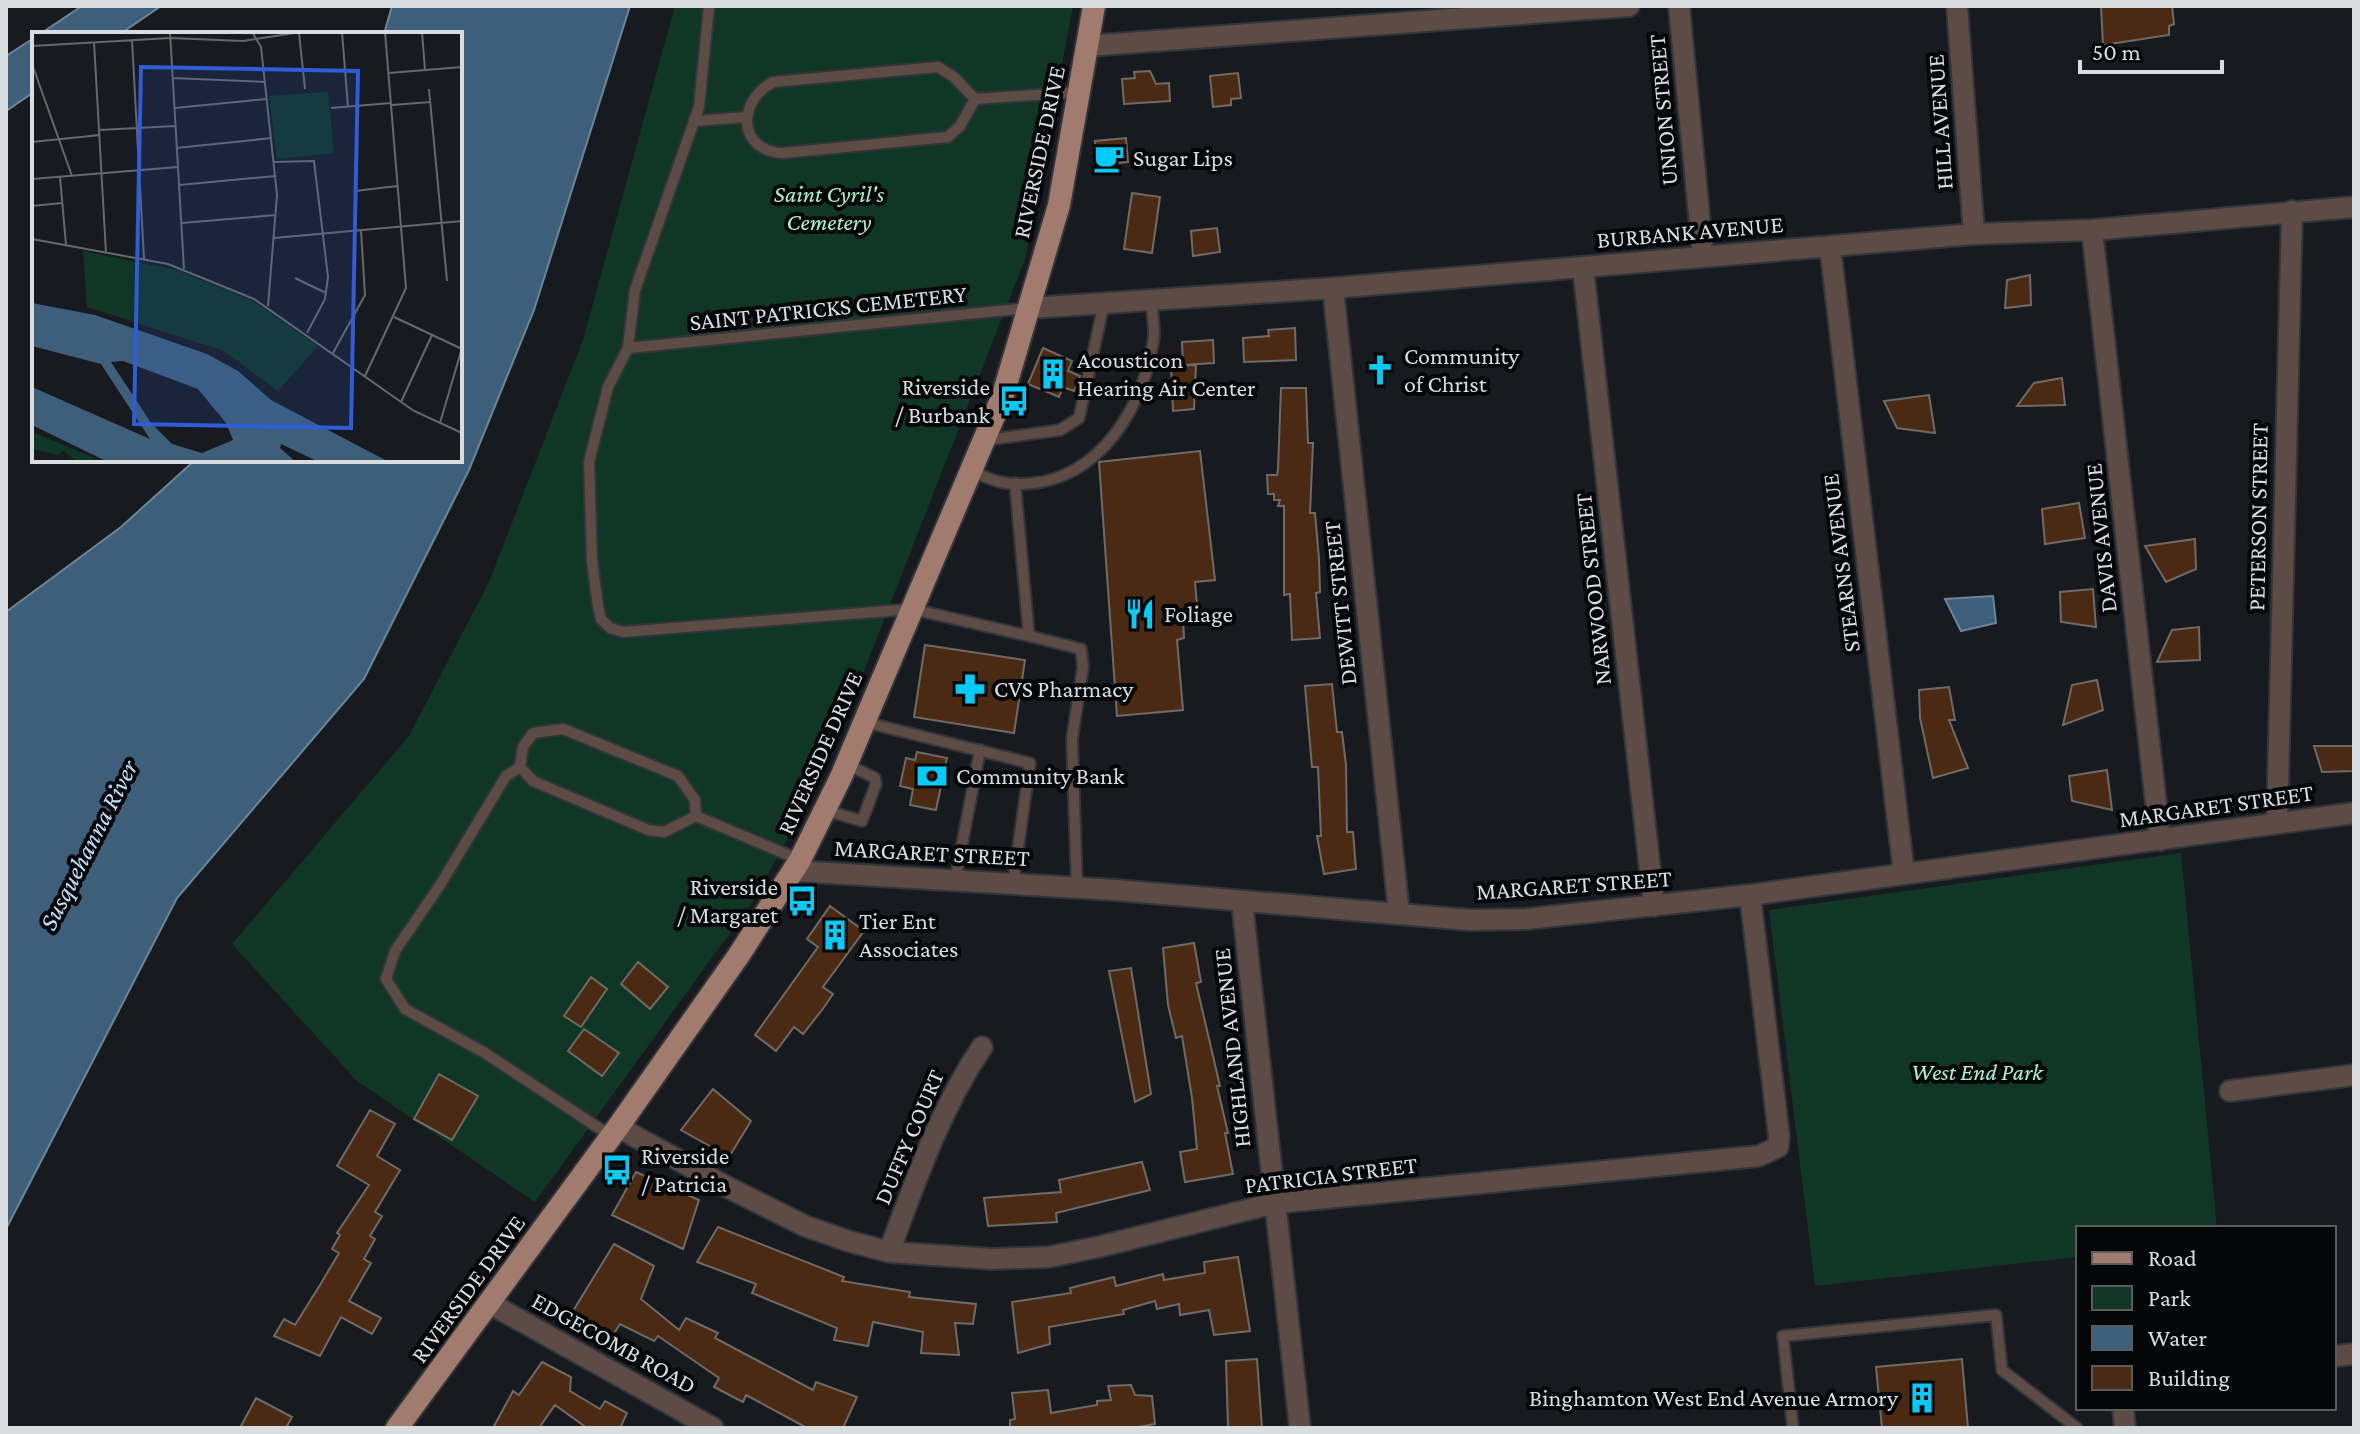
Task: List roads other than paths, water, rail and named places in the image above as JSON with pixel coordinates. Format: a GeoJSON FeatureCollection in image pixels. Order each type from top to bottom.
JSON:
{"type":"FeatureCollection","features":[{"type":"Feature","properties":{"kind":"main road","name":"RIVERSIDE DRIVE"},"geometry":{"type":"LineString","coordinates":[[397,1428],[614,1131],[798,865],[825,810],[984,440],[1031,308],[1059,205],[1094,6]]}},
{"type":"Feature","properties":{"kind":"street"},"geometry":{"type":"LineString","coordinates":[[1087,46],[1629,6]]}},
{"type":"Feature","properties":{"kind":"street","name":"UNION STREET"},"geometry":{"type":"LineString","coordinates":[[1679,6],[1703,256]]}},
{"type":"Feature","properties":{"kind":"street","name":"HILL AVENUE"},"geometry":{"type":"LineString","coordinates":[[1957,6],[1974,234]]}},
{"type":"Feature","properties":{"kind":"street","name":"BURBANK AVENUE"},"geometry":{"type":"LineString","coordinates":[[1031,308],[1333,288],[1974,234],[2092,230],[2354,207]]}},
{"type":"Feature","properties":{"kind":"street","name":"PETERSON STREET"},"geometry":{"type":"LineString","coordinates":[[2277,823],[2292,211]]}},
{"type":"Feature","properties":{"kind":"street","name":"DAVIS AVENUE"},"geometry":{"type":"LineString","coordinates":[[2092,230],[2160,840]]}},
{"type":"Feature","properties":{"kind":"street","name":"STEARNS AVENUE"},"geometry":{"type":"LineString","coordinates":[[1830,246],[1904,874]]}},
{"type":"Feature","properties":{"kind":"street","name":"NARWOOD STREET"},"geometry":{"type":"LineString","coordinates":[[1583,267],[1654,906]]}},
{"type":"Feature","properties":{"kind":"street","name":"DEWITT STREET"},"geometry":{"type":"LineString","coordinates":[[1333,288],[1399,913]]}},
{"type":"Feature","properties":{"kind":"street","name":"MARGARET STREET"},"geometry":{"type":"LineString","coordinates":[[798,865],[955,881],[1470,920],[1512,919],[1750,895],[2354,813]]}},
{"type":"Feature","properties":{"kind":"street","name":"PATRICIA STREET"},"geometry":{"type":"LineString","coordinates":[[614,1131],[805,1226],[889,1252],[953,1258],[1049,1257],[1275,1203],[1772,1152],[1778,1147],[1779,1136],[1750,895]]}},
{"type":"Feature","properties":{"kind":"street","name":"HIGHLAND AVENUE"},"geometry":{"type":"LineString","coordinates":[[1242,902],[1300,1428]]}},
{"type":"Feature","properties":{"kind":"street","name":"DUFFY COURT"},"geometry":{"type":"LineString","coordinates":[[889,1252],[954,1088],[982,1047]]}},
{"type":"Feature","properties":{"kind":"street"},"geometry":{"type":"LineString","coordinates":[[2230,1091],[2354,1075]]}},
{"type":"Feature","properties":{"kind":"street","name":"EDGECOMB ROAD"},"geometry":{"type":"LineString","coordinates":[[489,1303],[713,1428]]}},
{"type":"Feature","properties":{"kind":"lane"},"geometry":{"type":"LineString","coordinates":[[709,6],[695,121],[635,290],[628,348],[608,387],[589,462],[594,576],[601,619],[610,628],[623,632],[912,609],[1081,649],[1083,667],[1072,739],[1077,888]]}},
{"type":"Feature","properties":{"kind":"lane"},"geometry":{"type":"LineString","coordinates":[[938,67],[954,77],[975,99],[960,126],[948,137],[783,153],[757,144],[749,131],[746,117],[753,96],[773,82],[938,67]]}},
{"type":"Feature","properties":{"kind":"lane"},"geometry":{"type":"LineString","coordinates":[[975,99],[1079,92]]}},
{"type":"Feature","properties":{"kind":"lane"},"geometry":{"type":"LineString","coordinates":[[695,121],[746,117]]}},
{"type":"Feature","properties":{"kind":"lane"},"geometry":{"type":"LineString","coordinates":[[970,471],[1003,483],[1015,483],[1066,476],[1086,466],[1112,440],[1140,389],[1154,341],[1151,300]]}},
{"type":"Feature","properties":{"kind":"lane"},"geometry":{"type":"LineString","coordinates":[[984,440],[1060,430],[1079,418],[1104,303]]}},
{"type":"Feature","properties":{"kind":"lane","name":"SAINT PATRICKS CEMETERY"},"geometry":{"type":"LineString","coordinates":[[628,348],[1031,308]]}},
{"type":"Feature","properties":{"kind":"lane"},"geometry":{"type":"LineString","coordinates":[[1015,483],[1029,636]]}},
{"type":"Feature","properties":{"kind":"lane"},"geometry":{"type":"LineString","coordinates":[[864,722],[1030,763],[1013,884]]}},
{"type":"Feature","properties":{"kind":"lane"},"geometry":{"type":"LineString","coordinates":[[614,1131],[405,1009],[386,979],[395,951],[440,885],[506,776],[520,767],[523,747],[533,733],[563,729],[678,776],[695,800],[696,816]]}},
{"type":"Feature","properties":{"kind":"lane"},"geometry":{"type":"LineString","coordinates":[[955,881],[980,750]]}},
{"type":"Feature","properties":{"kind":"lane"},"geometry":{"type":"LineString","coordinates":[[825,810],[862,821],[876,784],[875,778],[846,764]]}},
{"type":"Feature","properties":{"kind":"lane"},"geometry":{"type":"LineString","coordinates":[[520,767],[533,781],[648,830],[664,832],[696,816]]}},
{"type":"Feature","properties":{"kind":"lane"},"geometry":{"type":"LineString","coordinates":[[696,816],[798,865]]}},
{"type":"Feature","properties":{"kind":"lane"},"geometry":{"type":"LineString","coordinates":[[1793,1428],[1783,1336],[1996,1315],[2002,1370],[2077,1428]]}},
{"type":"Feature","properties":{"kind":"water"},"geometry":{"type":"Polygon","coordinates":[[[82,6],[161,6],[123,32],[43,32],[82,6]]]}},
{"type":"Feature","properties":{"kind":"water","name":"Susquehanna River"},"geometry":{"type":"Polygon","coordinates":[[[392,6],[630,6],[534,310],[469,470],[364,679],[177,898],[6,1229],[6,612],[121,527],[193,462],[462,462],[462,32],[385,32],[392,6]]]}},
{"type":"Feature","properties":{"kind":"water"},"geometry":{"type":"Polygon","coordinates":[[[32,39],[32,93],[6,111],[6,56],[32,39]]]}},
{"type":"Feature","properties":{"kind":"water"},"geometry":{"type":"Polygon","coordinates":[[[1993,596],[1996,623],[1961,631],[1945,599],[1993,596]]]}},
{"type":"Feature","properties":{"kind":"place","name":"Sugar Lips"},"geometry":{"type":"Point","coordinates":[1109,158]}},
{"type":"Feature","properties":{"kind":"place","name":"Community of Christ"},"geometry":{"type":"Point","coordinates":[1380,370]}},
{"type":"Feature","properties":{"kind":"place","name":"Acousticon Hearing Air Center"},"geometry":{"type":"Point","coordinates":[1053,374]}},
{"type":"Feature","properties":{"kind":"place","name":"Riverside / Burbank"},"geometry":{"type":"Point","coordinates":[1014,401]}},
{"type":"Feature","properties":{"kind":"place","name":"Foliage"},"geometry":{"type":"Point","coordinates":[1140,614]}},
{"type":"Feature","properties":{"kind":"place","name":"CVS Pharmacy"},"geometry":{"type":"Point","coordinates":[970,689]}},
{"type":"Feature","properties":{"kind":"place","name":"Community Bank"},"geometry":{"type":"Point","coordinates":[932,776]}},
{"type":"Feature","properties":{"kind":"place","name":"Riverside / Margaret"},"geometry":{"type":"Point","coordinates":[802,901]}},
{"type":"Feature","properties":{"kind":"place","name":"Tier Ent Associates"},"geometry":{"type":"Point","coordinates":[835,935]}},
{"type":"Feature","properties":{"kind":"place","name":"Riverside / Patricia"},"geometry":{"type":"Point","coordinates":[617,1170]}},
{"type":"Feature","properties":{"kind":"place","name":"Binghamton West End Avenue Armory"},"geometry":{"type":"Point","coordinates":[1922,1398]}},
{"type":"Feature","properties":{"kind":"park label","name":"Saint Cyril's Cemetery"},"geometry":{"type":"Point","coordinates":[829,208]}},
{"type":"Feature","properties":{"kind":"park label","name":"West End Park"},"geometry":{"type":"Point","coordinates":[1977,1072]}}]}
